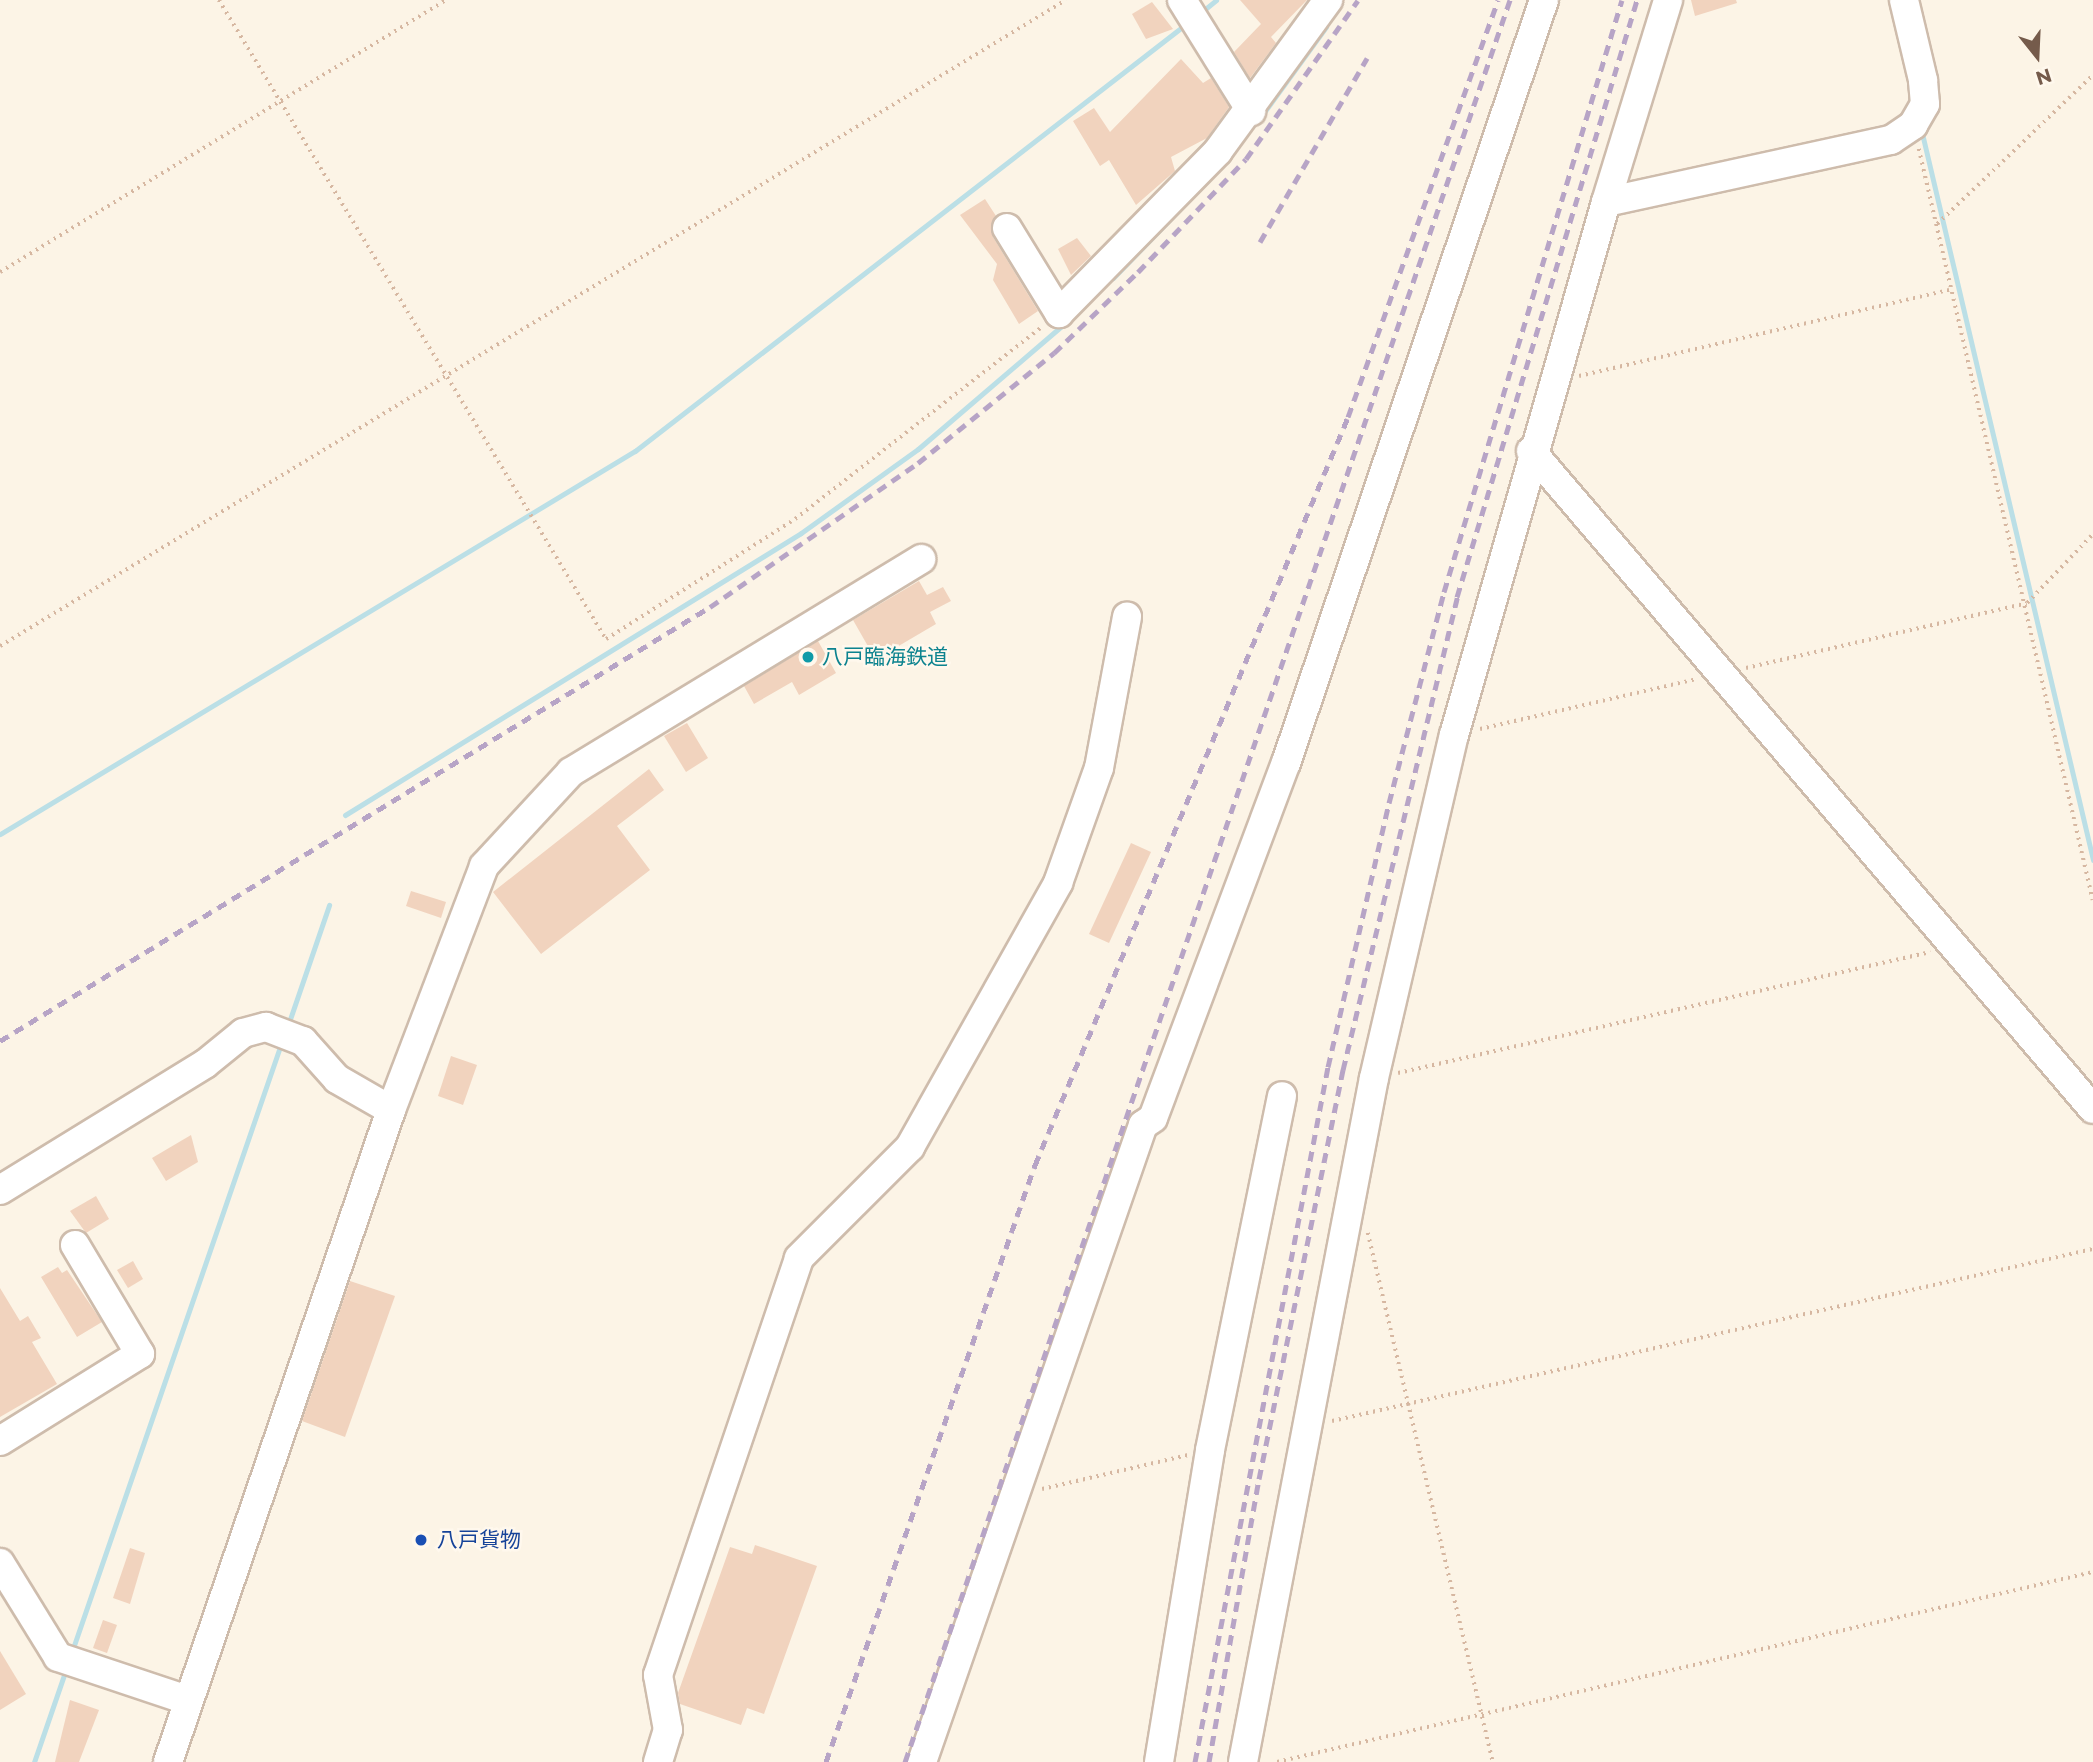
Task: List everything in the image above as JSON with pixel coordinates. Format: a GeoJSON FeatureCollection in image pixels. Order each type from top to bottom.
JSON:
{"type":"FeatureCollection","features":[{"type":"Feature","properties":{"kind":"street"},"geometry":{"type":"LineString","coordinates":[[1181,0],[1251,111]]}},
{"type":"Feature","properties":{"kind":"street"},"geometry":{"type":"LineString","coordinates":[[1007,228],[1059,313],[1180,195],[1251,111],[1328,0]]}},
{"type":"Feature","properties":{"kind":"street"},"geometry":{"type":"LineString","coordinates":[[922,1762],[1143,1125],[1153,1118],[1286,763],[1544,0]]}},
{"type":"Feature","properties":{"kind":"street"},"geometry":{"type":"LineString","coordinates":[[1243,1762],[1303,1428],[1374,1078],[1454,735],[1531,451],[1668,0]]}},
{"type":"Feature","properties":{"kind":"street"},"geometry":{"type":"LineString","coordinates":[[1606,202],[1891,140],[1913,125],[1925,104],[1923,80],[1904,0]]}},
{"type":"Feature","properties":{"kind":"street"},"geometry":{"type":"LineString","coordinates":[[1531,451],[2093,1109]]}},
{"type":"Feature","properties":{"kind":"street"},"geometry":{"type":"LineString","coordinates":[[168,1762],[391,1110],[474,888],[498,846],[542,796],[571,772],[921,559]]}},
{"type":"Feature","properties":{"kind":"street"},"geometry":{"type":"LineString","coordinates":[[658,1762],[668,1730],[658,1675],[799,1258],[911,1147],[1058,883],[1099,768],[1127,617]]}},
{"type":"Feature","properties":{"kind":"street"},"geometry":{"type":"LineString","coordinates":[[0,1190],[205,1064],[243,1033],[266,1027],[303,1041],[337,1079],[391,1110]]}},
{"type":"Feature","properties":{"kind":"street"},"geometry":{"type":"LineString","coordinates":[[1159,1762],[1210,1450],[1282,1096]]}},
{"type":"Feature","properties":{"kind":"street"},"geometry":{"type":"LineString","coordinates":[[0,1441],[140,1354],[75,1245]]}},
{"type":"Feature","properties":{"kind":"street"},"geometry":{"type":"LineString","coordinates":[[0,1563],[58,1657],[187,1700]]}},
{"type":"Feature","properties":{"kind":"path"},"geometry":{"type":"LineString","coordinates":[[219,0],[450,375],[606,639],[795,519],[1059,313]]}},
{"type":"Feature","properties":{"kind":"path"},"geometry":{"type":"LineString","coordinates":[[0,272],[446,0]]}},
{"type":"Feature","properties":{"kind":"path"},"geometry":{"type":"LineString","coordinates":[[0,646],[1066,0]]}},
{"type":"Feature","properties":{"kind":"path"},"geometry":{"type":"LineString","coordinates":[[1937,224],[2093,75]]}},
{"type":"Feature","properties":{"kind":"path"},"geometry":{"type":"LineString","coordinates":[[1913,125],[1937,224],[1949,290],[2027,603],[2093,900]]}},
{"type":"Feature","properties":{"kind":"path"},"geometry":{"type":"LineString","coordinates":[[1552,382],[1949,290]]}},
{"type":"Feature","properties":{"kind":"path"},"geometry":{"type":"LineString","coordinates":[[2027,603],[2093,534]]}},
{"type":"Feature","properties":{"kind":"path"},"geometry":{"type":"LineString","coordinates":[[1374,1078],[1953,947]]}},
{"type":"Feature","properties":{"kind":"path"},"geometry":{"type":"LineString","coordinates":[[1364,1218],[1493,1762]]}},
{"type":"Feature","properties":{"kind":"path"},"geometry":{"type":"LineString","coordinates":[[1303,1428],[2093,1249]]}},
{"type":"Feature","properties":{"kind":"path"},"geometry":{"type":"LineString","coordinates":[[1013,1496],[1210,1450]]}},
{"type":"Feature","properties":{"kind":"path"},"geometry":{"type":"LineString","coordinates":[[1277,1762],[2093,1572]]}},
{"type":"Feature","properties":{"kind":"building"},"geometry":{"type":"Polygon","coordinates":[[[1240,0],[1307,0],[1271,37],[1276,43],[1250,78],[1234,52],[1261,24],[1240,0]]]}},
{"type":"Feature","properties":{"kind":"building"},"geometry":{"type":"Polygon","coordinates":[[[1691,0],[1736,0],[1737,3],[1695,16],[1691,0]]]}},
{"type":"Feature","properties":{"kind":"building"},"geometry":{"type":"Polygon","coordinates":[[[1152,2],[1173,29],[1146,39],[1132,14],[1152,2]]]}},
{"type":"Feature","properties":{"kind":"building"},"geometry":{"type":"Polygon","coordinates":[[[1181,59],[1203,83],[1211,78],[1229,107],[1207,138],[1171,157],[1175,171],[1136,205],[1109,160],[1100,166],[1073,121],[1094,108],[1110,132],[1181,59]]]}},
{"type":"Feature","properties":{"kind":"building"},"geometry":{"type":"Polygon","coordinates":[[[985,199],[996,216],[993,237],[1038,311],[1019,324],[993,280],[997,264],[960,215],[985,199]]]}},
{"type":"Feature","properties":{"kind":"building"},"geometry":{"type":"Polygon","coordinates":[[[1077,238],[1091,256],[1071,275],[1058,249],[1077,238]]]}},
{"type":"Feature","properties":{"kind":"building"},"geometry":{"type":"Polygon","coordinates":[[[919,581],[927,595],[943,587],[951,601],[930,612],[936,624],[885,654],[879,644],[869,648],[853,620],[919,581]]]}},
{"type":"Feature","properties":{"kind":"building","name":"八戸臨海鉄道"},"geometry":{"type":"Polygon","coordinates":[[[818,641],[836,673],[799,695],[792,682],[754,704],[744,686],[818,641]]]}},
{"type":"Feature","properties":{"kind":"building"},"geometry":{"type":"Polygon","coordinates":[[[687,723],[708,758],[686,772],[664,736],[687,723]]]}},
{"type":"Feature","properties":{"kind":"building"},"geometry":{"type":"Polygon","coordinates":[[[649,769],[664,790],[617,826],[650,870],[541,954],[493,892],[649,769]]]}},
{"type":"Feature","properties":{"kind":"building"},"geometry":{"type":"Polygon","coordinates":[[[1131,843],[1151,852],[1109,943],[1089,934],[1131,843]]]}},
{"type":"Feature","properties":{"kind":"building"},"geometry":{"type":"Polygon","coordinates":[[[411,891],[446,902],[441,918],[406,906],[411,891]]]}},
{"type":"Feature","properties":{"kind":"building"},"geometry":{"type":"Polygon","coordinates":[[[451,1056],[477,1065],[463,1105],[438,1096],[451,1056]]]}},
{"type":"Feature","properties":{"kind":"building"},"geometry":{"type":"Polygon","coordinates":[[[191,1135],[198,1162],[166,1181],[152,1158],[191,1135]]]}},
{"type":"Feature","properties":{"kind":"building"},"geometry":{"type":"Polygon","coordinates":[[[96,1196],[109,1219],[86,1233],[70,1211],[96,1196]]]}},
{"type":"Feature","properties":{"kind":"building"},"geometry":{"type":"Polygon","coordinates":[[[133,1261],[143,1279],[128,1288],[117,1270],[133,1261]]]}},
{"type":"Feature","properties":{"kind":"building"},"geometry":{"type":"Polygon","coordinates":[[[58,1267],[62,1273],[67,1270],[102,1322],[77,1337],[41,1277],[58,1267]]]}},
{"type":"Feature","properties":{"kind":"building"},"geometry":{"type":"Polygon","coordinates":[[[350,1281],[395,1296],[345,1437],[302,1421],[350,1281]]]}},
{"type":"Feature","properties":{"kind":"building"},"geometry":{"type":"Polygon","coordinates":[[[0,1288],[20,1321],[28,1316],[41,1338],[32,1342],[57,1384],[0,1417],[0,1288]]]}},
{"type":"Feature","properties":{"kind":"building"},"geometry":{"type":"Polygon","coordinates":[[[755,1545],[817,1566],[764,1714],[747,1708],[741,1725],[680,1704],[678,1693],[730,1547],[752,1554],[755,1545]]]}},
{"type":"Feature","properties":{"kind":"building"},"geometry":{"type":"Polygon","coordinates":[[[130,1548],[145,1553],[130,1604],[113,1598],[130,1548]]]}},
{"type":"Feature","properties":{"kind":"building"},"geometry":{"type":"Polygon","coordinates":[[[103,1620],[117,1625],[107,1653],[93,1648],[103,1620]]]}},
{"type":"Feature","properties":{"kind":"building"},"geometry":{"type":"Polygon","coordinates":[[[0,1651],[26,1694],[0,1710],[0,1651]]]}},
{"type":"Feature","properties":{"kind":"building"},"geometry":{"type":"Polygon","coordinates":[[[70,1700],[99,1710],[79,1762],[55,1762],[70,1700]]]}},
{"type":"Feature","properties":{"kind":"waterway"},"geometry":{"type":"LineString","coordinates":[[1199,14],[1216,0]]}},
{"type":"Feature","properties":{"kind":"waterway"},"geometry":{"type":"LineString","coordinates":[[0,834],[635,451],[1186,24]]}},
{"type":"Feature","properties":{"kind":"waterway"},"geometry":{"type":"LineString","coordinates":[[1262,115],[1326,27]]}},
{"type":"Feature","properties":{"kind":"waterway"},"geometry":{"type":"LineString","coordinates":[[1921,129],[2093,860]]}},
{"type":"Feature","properties":{"kind":"waterway"},"geometry":{"type":"LineString","coordinates":[[1113,278],[1211,177]]}},
{"type":"Feature","properties":{"kind":"waterway"},"geometry":{"type":"LineString","coordinates":[[345,815],[801,533],[918,449],[1065,323]]}},
{"type":"Feature","properties":{"kind":"waterway"},"geometry":{"type":"LineString","coordinates":[[288,1025],[329,905]]}},
{"type":"Feature","properties":{"kind":"waterway"},"geometry":{"type":"LineString","coordinates":[[71,1654],[282,1041]]}},
{"type":"Feature","properties":{"kind":"waterway"},"geometry":{"type":"LineString","coordinates":[[34,1762],[66,1669]]}},
{"type":"Feature","properties":{"kind":"railway"},"geometry":{"type":"LineString","coordinates":[[0,1041],[710,607],[918,463],[1054,353],[1138,272],[1246,159],[1358,0]]}},
{"type":"Feature","properties":{"kind":"railway"},"geometry":{"type":"LineString","coordinates":[[826,1762],[1035,1165],[1348,417],[1498,0]]}},
{"type":"Feature","properties":{"kind":"railway"},"geometry":{"type":"LineString","coordinates":[[905,1762],[1510,0]]}},
{"type":"Feature","properties":{"kind":"railway"},"geometry":{"type":"LineString","coordinates":[[1195,1762],[1328,1067],[1389,803],[1444,592],[1622,0]]}},
{"type":"Feature","properties":{"kind":"railway"},"geometry":{"type":"LineString","coordinates":[[1209,1762],[1259,1479],[1343,1070],[1457,597],[1637,0]]}},
{"type":"Feature","properties":{"kind":"railway"},"geometry":{"type":"LineString","coordinates":[[1260,242],[1367,58]]}},
{"type":"Feature","properties":{"kind":"place","name":"八戸臨海鉄道"},"geometry":{"type":"Point","coordinates":[808,657]}},
{"type":"Feature","properties":{"kind":"place","name":"八戸貨物"},"geometry":{"type":"Point","coordinates":[421,1540]}}]}
